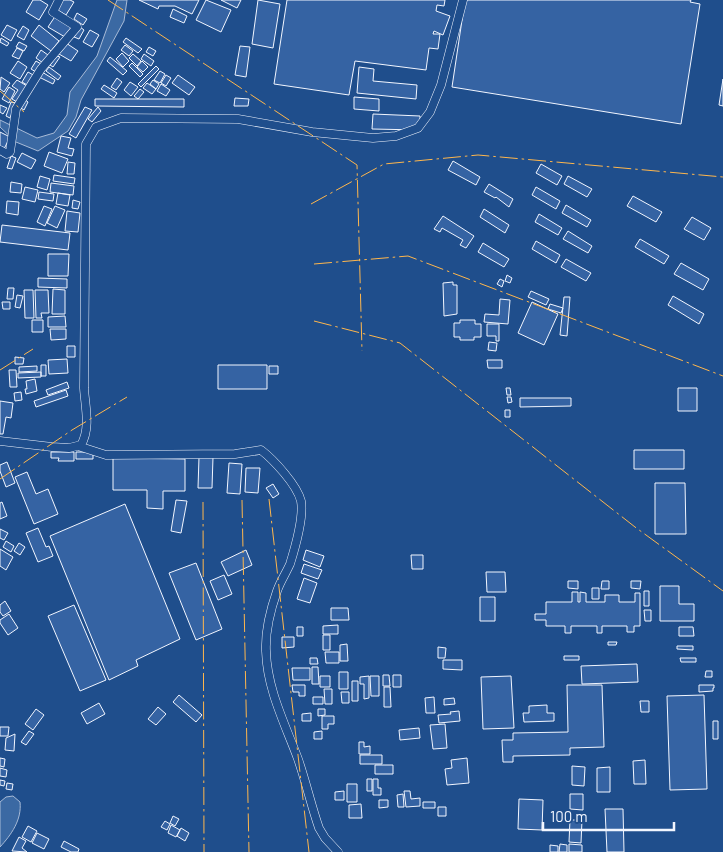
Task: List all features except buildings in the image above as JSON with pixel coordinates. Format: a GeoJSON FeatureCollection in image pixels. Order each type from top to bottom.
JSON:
{"type":"FeatureCollection","features":[{"type":"Feature","properties":{"kind":"street"},"geometry":{"type":"LineString","coordinates":[[0,150],[7,154],[10,152],[16,109],[41,69],[77,27],[53,12],[59,0]]}},
{"type":"Feature","properties":{"kind":"street"},"geometry":{"type":"LineString","coordinates":[[78,446],[85,438],[86,424],[84,388],[86,144],[96,128],[121,118],[238,118],[312,132],[373,138],[396,136],[418,128],[430,112],[441,85],[463,0]]}},
{"type":"Feature","properties":{"kind":"street"},"geometry":{"type":"LineString","coordinates":[[0,441],[52,447],[68,448],[78,446],[106,454],[236,454],[261,450],[290,482],[301,502],[300,520],[289,564],[277,590],[266,629],[266,652],[278,710],[297,758],[315,816],[325,838],[338,852]]}},
{"type":"Feature","properties":{"kind":"water"},"geometry":{"type":"Polygon","coordinates":[[[117,0],[127,0],[124,21],[81,100],[76,117],[68,131],[38,151],[16,142],[0,127],[0,120],[37,138],[54,133],[67,115],[70,92],[97,56],[117,0]]]}},
{"type":"Feature","properties":{"kind":"water"},"geometry":{"type":"Polygon","coordinates":[[[13,796],[20,802],[19,815],[12,832],[0,847],[0,802],[6,797],[13,796]]]}},
{"type":"Feature","properties":{"kind":"power"},"geometry":{"type":"LineString","coordinates":[[108,0],[357,165],[362,351]]}},
{"type":"Feature","properties":{"kind":"power"},"geometry":{"type":"LineString","coordinates":[[0,91],[24,112]]}},
{"type":"Feature","properties":{"kind":"power"},"geometry":{"type":"LineString","coordinates":[[311,204],[384,164],[478,155],[723,177]]}},
{"type":"Feature","properties":{"kind":"power"},"geometry":{"type":"LineString","coordinates":[[314,264],[408,256],[723,376]]}},
{"type":"Feature","properties":{"kind":"power"},"geometry":{"type":"LineString","coordinates":[[314,321],[400,343],[635,527],[723,591]]}},
{"type":"Feature","properties":{"kind":"power"},"geometry":{"type":"LineString","coordinates":[[0,370],[33,349]]}},
{"type":"Feature","properties":{"kind":"power"},"geometry":{"type":"LineString","coordinates":[[0,479],[72,430],[127,397]]}},
{"type":"Feature","properties":{"kind":"power"},"geometry":{"type":"LineString","coordinates":[[269,499],[309,852]]}},
{"type":"Feature","properties":{"kind":"power"},"geometry":{"type":"LineString","coordinates":[[242,500],[249,852]]}},
{"type":"Feature","properties":{"kind":"power"},"geometry":{"type":"LineString","coordinates":[[203,502],[204,852]]}}]}
